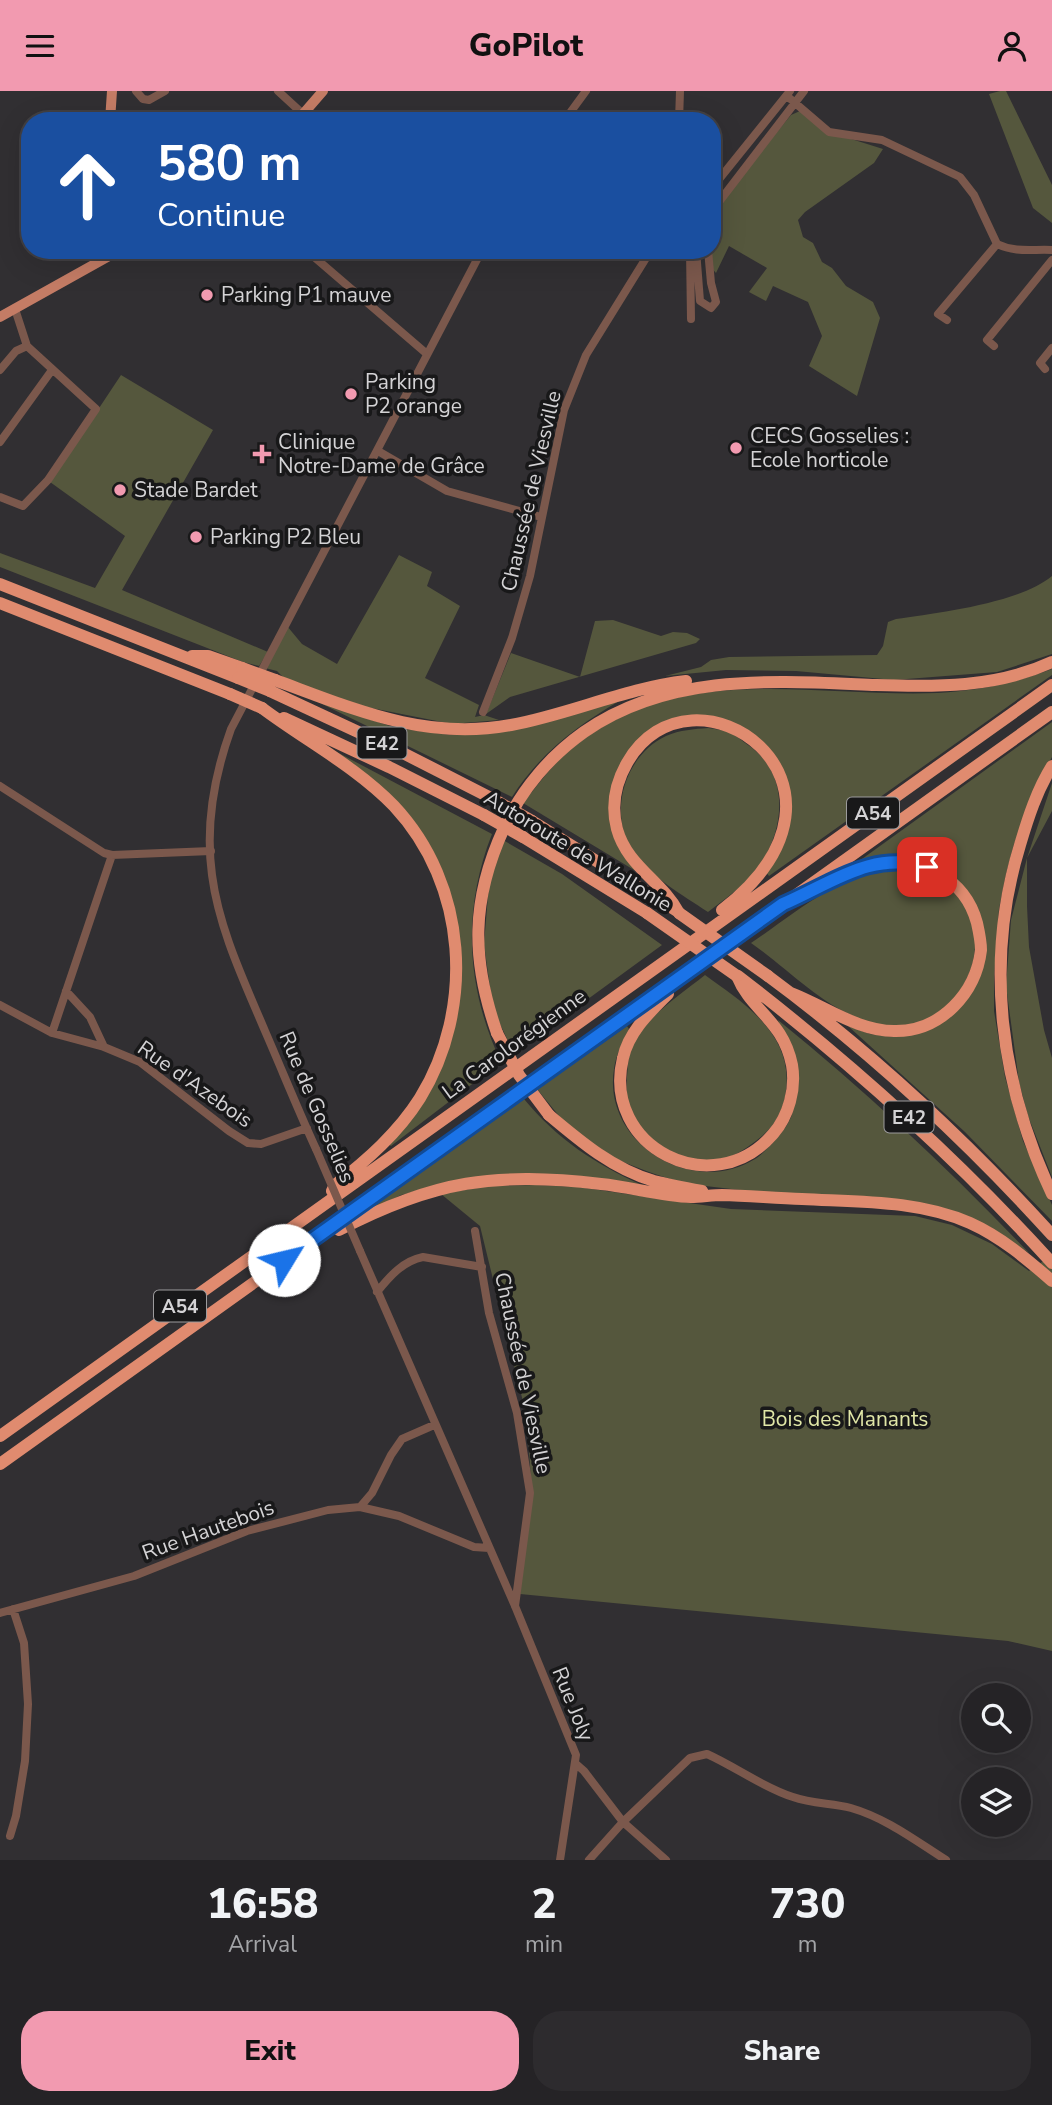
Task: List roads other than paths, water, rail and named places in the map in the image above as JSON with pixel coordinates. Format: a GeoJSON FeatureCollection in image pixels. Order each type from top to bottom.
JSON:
{"type":"FeatureCollection","features":[{"type":"Feature","properties":{"kind":"highway"},"geometry":{"type":"LineString","coordinates":[[0,584],[188,657],[208,656],[240,673],[272,685],[403,725],[441,730],[471,730],[511,725],[681,681],[708,678],[724,683]]}},
{"type":"Feature","properties":{"kind":"highway","name":"Autoroute de Wallonie"},"geometry":{"type":"LineString","coordinates":[[0,603],[262,708],[377,761],[484,815],[647,913],[737,976],[748,990]]}},
{"type":"Feature","properties":{"kind":"highway"},"geometry":{"type":"LineString","coordinates":[[719,1195],[653,1181],[619,1167],[587,1147],[549,1115],[519,1075],[497,1033],[480,975],[480,909],[493,852],[513,809],[543,769],[601,720],[627,707],[682,689],[724,683],[940,687],[982,683],[1052,662]]}},
{"type":"Feature","properties":{"kind":"highway","name":"Autoroute de Wallonie"},"geometry":{"type":"LineString","coordinates":[[272,685],[493,799],[667,899],[680,913],[791,993],[917,1099],[974,1153],[1052,1235]]}},
{"type":"Feature","properties":{"kind":"highway","name":"La Carolorégienne"},"geometry":{"type":"LineString","coordinates":[[0,1436],[1052,685]]}},
{"type":"Feature","properties":{"kind":"highway"},"geometry":{"type":"LineString","coordinates":[[262,708],[296,734],[355,771],[395,808],[427,853],[449,904],[454,930],[457,957],[454,1009],[449,1032],[435,1068],[404,1120],[382,1144],[335,1185],[326,1202]]}},
{"type":"Feature","properties":{"kind":"highway","name":"La Carolorégienne"},"geometry":{"type":"LineString","coordinates":[[0,1464],[1052,712]]}},
{"type":"Feature","properties":{"kind":"highway"},"geometry":{"type":"LineString","coordinates":[[667,899],[624,848],[617,829],[615,793],[621,773],[643,743],[670,726],[683,722],[712,721],[739,729],[756,740],[781,774],[786,790],[785,816],[778,842],[761,873],[718,913],[693,941]]}},
{"type":"Feature","properties":{"kind":"highway"},"geometry":{"type":"LineString","coordinates":[[1052,766],[1029,813],[1015,862],[1004,911],[1000,957],[1005,1052],[1014,1094],[1028,1139],[1052,1194]]}},
{"type":"Feature","properties":{"kind":"highway"},"geometry":{"type":"LineString","coordinates":[[783,904],[860,867],[876,863],[912,862],[942,874],[957,887],[971,908],[980,936],[981,949],[975,975],[961,999],[950,1011],[931,1024],[900,1031],[865,1027],[791,993]]}},
{"type":"Feature","properties":{"kind":"highway"},"geometry":{"type":"LineString","coordinates":[[693,969],[643,1018],[623,1056],[621,1085],[626,1112],[642,1137],[664,1156],[693,1165],[725,1165],[758,1149],[783,1121],[793,1082],[787,1047],[748,990]]}},
{"type":"Feature","properties":{"kind":"highway","name":"E42"},"geometry":{"type":"LineString","coordinates":[[748,990],[839,1056],[905,1113],[970,1176],[1052,1263]]}},
{"type":"Feature","properties":{"kind":"highway"},"geometry":{"type":"LineString","coordinates":[[284,1260],[380,1209],[416,1195],[481,1180],[543,1179],[603,1184],[690,1197],[719,1195],[857,1202],[940,1213],[969,1223],[994,1236],[1052,1281]]}},
{"type":"Feature","properties":{"kind":"main road"},"geometry":{"type":"LineString","coordinates":[[111,112],[112,91]]}},
{"type":"Feature","properties":{"kind":"main road"},"geometry":{"type":"LineString","coordinates":[[305,112],[323,91]]}},
{"type":"Feature","properties":{"kind":"main road"},"geometry":{"type":"LineString","coordinates":[[0,317],[97,259]]}},
{"type":"Feature","properties":{"kind":"street"},"geometry":{"type":"LineString","coordinates":[[136,91],[143,99],[149,100],[165,91]]}},
{"type":"Feature","properties":{"kind":"street"},"geometry":{"type":"LineString","coordinates":[[278,91],[295,112]]}},
{"type":"Feature","properties":{"kind":"street"},"geometry":{"type":"LineString","coordinates":[[571,112],[586,91]]}},
{"type":"Feature","properties":{"kind":"street"},"geometry":{"type":"LineString","coordinates":[[679,112],[680,91]]}},
{"type":"Feature","properties":{"kind":"street"},"geometry":{"type":"LineString","coordinates":[[721,199],[804,91]]}},
{"type":"Feature","properties":{"kind":"street"},"geometry":{"type":"LineString","coordinates":[[721,177],[788,93],[794,103],[829,132],[882,140],[960,177],[974,195],[997,244],[1016,250],[1052,250]]}},
{"type":"Feature","properties":{"kind":"street"},"geometry":{"type":"LineString","coordinates":[[947,320],[938,314],[997,244]]}},
{"type":"Feature","properties":{"kind":"street"},"geometry":{"type":"LineString","coordinates":[[316,259],[427,354]]}},
{"type":"Feature","properties":{"kind":"street","name":"Rue de Gosselies"},"geometry":{"type":"LineString","coordinates":[[477,259],[232,729],[213,788],[211,851],[212,874],[219,909],[241,975],[434,1425],[515,1606]]}},
{"type":"Feature","properties":{"kind":"street","name":"Chaussée de Viesville"},"geometry":{"type":"LineString","coordinates":[[483,712],[512,638],[530,576],[564,410],[586,355],[645,259]]}},
{"type":"Feature","properties":{"kind":"street"},"geometry":{"type":"LineString","coordinates":[[691,259],[691,319]]}},
{"type":"Feature","properties":{"kind":"street"},"geometry":{"type":"LineString","coordinates":[[697,259],[700,301],[711,308],[716,302],[709,259]]}},
{"type":"Feature","properties":{"kind":"street"},"geometry":{"type":"LineString","coordinates":[[994,346],[987,340],[1052,260]]}},
{"type":"Feature","properties":{"kind":"street"},"geometry":{"type":"LineString","coordinates":[[0,497],[23,506],[48,480],[96,409],[27,346],[15,309]]}},
{"type":"Feature","properties":{"kind":"street"},"geometry":{"type":"LineString","coordinates":[[0,370],[16,351],[27,346]]}},
{"type":"Feature","properties":{"kind":"street"},"geometry":{"type":"LineString","coordinates":[[1045,369],[1040,363],[1052,348]]}},
{"type":"Feature","properties":{"kind":"street"},"geometry":{"type":"LineString","coordinates":[[0,442],[52,370]]}},
{"type":"Feature","properties":{"kind":"street"},"geometry":{"type":"LineString","coordinates":[[377,451],[447,491],[541,517]]}},
{"type":"Feature","properties":{"kind":"street"},"geometry":{"type":"LineString","coordinates":[[0,786],[86,843],[112,855],[211,851]]}},
{"type":"Feature","properties":{"kind":"street"},"geometry":{"type":"LineString","coordinates":[[51,1033],[112,855]]}},
{"type":"Feature","properties":{"kind":"street","name":"Rue d'Azebois"},"geometry":{"type":"LineString","coordinates":[[66,991],[90,1017],[104,1047]]}},
{"type":"Feature","properties":{"kind":"street","name":"Rue d'Azebois"},"geometry":{"type":"LineString","coordinates":[[0,1005],[51,1033],[104,1047],[139,1062],[247,1143],[261,1144],[307,1128]]}},
{"type":"Feature","properties":{"kind":"street","name":"Chaussée de Viesville"},"geometry":{"type":"LineString","coordinates":[[475,1231],[489,1313],[517,1413],[530,1493],[515,1606]]}},
{"type":"Feature","properties":{"kind":"street"},"geometry":{"type":"LineString","coordinates":[[377,1292],[390,1277],[415,1259],[424,1257],[482,1267]]}},
{"type":"Feature","properties":{"kind":"street"},"geometry":{"type":"LineString","coordinates":[[360,1507],[372,1493],[402,1439],[434,1425]]}},
{"type":"Feature","properties":{"kind":"street","name":"Rue Hautebois"},"geometry":{"type":"LineString","coordinates":[[0,1612],[134,1576],[247,1531],[328,1510],[360,1507],[398,1516],[474,1547],[489,1548]]}},
{"type":"Feature","properties":{"kind":"street","name":"Rue Joly"},"geometry":{"type":"LineString","coordinates":[[515,1606],[576,1755],[560,1860]]}},
{"type":"Feature","properties":{"kind":"street"},"geometry":{"type":"LineString","coordinates":[[10,1836],[16,1817],[25,1761],[28,1704],[24,1643],[13,1609]]}},
{"type":"Feature","properties":{"kind":"street"},"geometry":{"type":"LineString","coordinates":[[589,1860],[623,1822],[690,1758],[707,1754],[767,1787],[792,1797],[811,1803],[850,1808],[876,1817],[946,1860]]}},
{"type":"Feature","properties":{"kind":"street"},"geometry":{"type":"LineString","coordinates":[[576,1764],[623,1822],[666,1860]]}},
{"type":"Feature","properties":{"kind":"place","name":"Parking P1 mauve"},"geometry":{"type":"Point","coordinates":[207,295]}},
{"type":"Feature","properties":{"kind":"place","name":"Parking P2 orange"},"geometry":{"type":"Point","coordinates":[351,394]}},
{"type":"Feature","properties":{"kind":"place","name":"CECS Gosselies : Ecole horticole"},"geometry":{"type":"Point","coordinates":[736,448]}},
{"type":"Feature","properties":{"kind":"place","name":"Clinique Notre-Dame de Grâce"},"geometry":{"type":"Point","coordinates":[262,454]}},
{"type":"Feature","properties":{"kind":"place","name":"Stade Bardet"},"geometry":{"type":"Point","coordinates":[120,490]}},
{"type":"Feature","properties":{"kind":"place","name":"Parking P2 Bleu"},"geometry":{"type":"Point","coordinates":[196,537]}},
{"type":"Feature","properties":{"kind":"park label","name":"Bois des Manants"},"geometry":{"type":"Point","coordinates":[845,1419]}}]}
